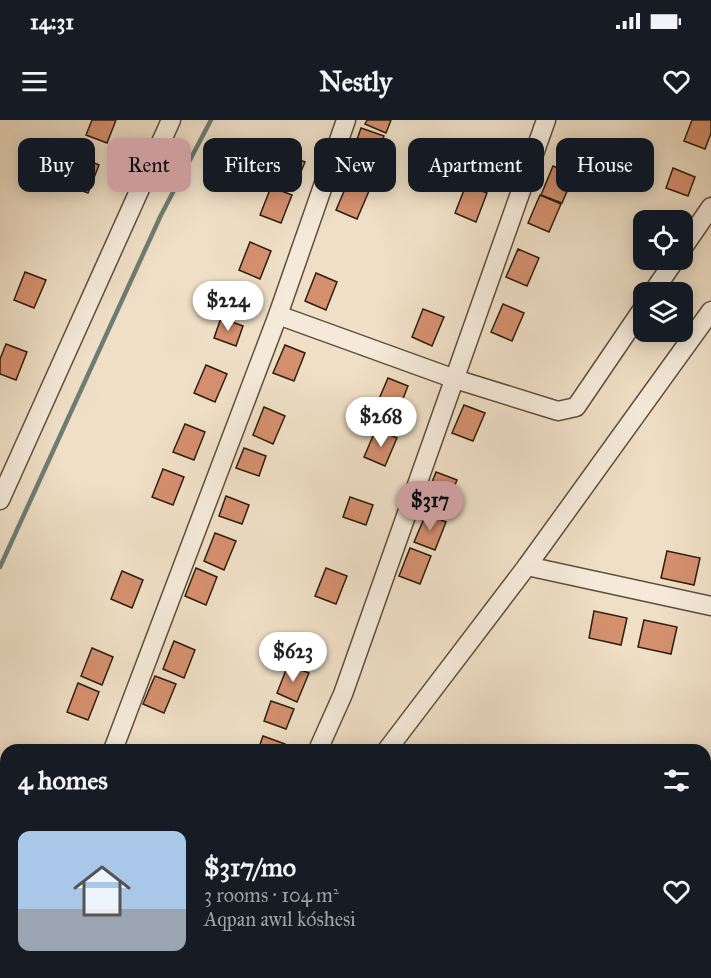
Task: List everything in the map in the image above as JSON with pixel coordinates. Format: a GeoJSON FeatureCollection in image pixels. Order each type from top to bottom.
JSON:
{"type":"FeatureCollection","features":[{"type":"Feature","properties":{"kind":"street"},"geometry":{"type":"LineString","coordinates":[[0,500],[171,120]]}},
{"type":"Feature","properties":{"kind":"street"},"geometry":{"type":"LineString","coordinates":[[115,744],[278,315],[346,120]]}},
{"type":"Feature","properties":{"kind":"street"},"geometry":{"type":"LineString","coordinates":[[321,744],[343,694],[546,120]]}},
{"type":"Feature","properties":{"kind":"street"},"geometry":{"type":"LineString","coordinates":[[693,233],[711,207]]}},
{"type":"Feature","properties":{"kind":"street"},"geometry":{"type":"LineString","coordinates":[[392,744],[527,566],[711,311]]}},
{"type":"Feature","properties":{"kind":"street"},"geometry":{"type":"LineString","coordinates":[[278,315],[455,379],[558,411],[576,407],[633,323]]}},
{"type":"Feature","properties":{"kind":"street"},"geometry":{"type":"LineString","coordinates":[[527,566],[711,606]]}},
{"type":"Feature","properties":{"kind":"building"},"geometry":{"type":"Polygon","coordinates":[[[92,120],[116,120],[107,138],[107,143],[86,135],[92,120]]]}},
{"type":"Feature","properties":{"kind":"building"},"geometry":{"type":"Polygon","coordinates":[[[367,120],[391,120],[386,133],[365,124],[367,120]]]}},
{"type":"Feature","properties":{"kind":"building"},"geometry":{"type":"Polygon","coordinates":[[[692,120],[711,120],[711,133],[705,149],[684,141],[692,120]]]}},
{"type":"Feature","properties":{"kind":"building"},"geometry":{"type":"Polygon","coordinates":[[[361,128],[384,136],[383,138],[358,138],[361,128]]]}},
{"type":"Feature","properties":{"kind":"building"},"geometry":{"type":"Polygon","coordinates":[[[95,163],[99,165],[95,175],[95,163]]]}},
{"type":"Feature","properties":{"kind":"building"},"geometry":{"type":"Polygon","coordinates":[[[553,166],[556,167],[556,192],[567,192],[562,203],[541,195],[553,166]]]}},
{"type":"Feature","properties":{"kind":"building"},"geometry":{"type":"Polygon","coordinates":[[[673,168],[695,177],[688,196],[666,188],[673,168]]]}},
{"type":"Feature","properties":{"kind":"building"},"geometry":{"type":"Polygon","coordinates":[[[269,192],[284,192],[292,195],[281,223],[260,215],[269,192]]]}},
{"type":"Feature","properties":{"kind":"building"},"geometry":{"type":"Polygon","coordinates":[[[344,192],[369,192],[357,219],[336,210],[344,192]]]}},
{"type":"Feature","properties":{"kind":"building"},"geometry":{"type":"Polygon","coordinates":[[[463,192],[487,193],[476,222],[455,213],[463,192]]]}},
{"type":"Feature","properties":{"kind":"building"},"geometry":{"type":"Polygon","coordinates":[[[540,195],[561,204],[549,232],[528,223],[540,195]]]}},
{"type":"Feature","properties":{"kind":"building"},"geometry":{"type":"Polygon","coordinates":[[[250,242],[271,251],[260,279],[239,270],[250,242]]]}},
{"type":"Feature","properties":{"kind":"building"},"geometry":{"type":"Polygon","coordinates":[[[518,249],[539,258],[527,286],[506,277],[518,249]]]}},
{"type":"Feature","properties":{"kind":"building"},"geometry":{"type":"Polygon","coordinates":[[[25,272],[46,280],[34,308],[14,300],[25,272]]]}},
{"type":"Feature","properties":{"kind":"building"},"geometry":{"type":"Polygon","coordinates":[[[316,273],[337,282],[326,310],[305,301],[316,273]]]}},
{"type":"Feature","properties":{"kind":"building"},"geometry":{"type":"Polygon","coordinates":[[[503,304],[524,313],[512,341],[491,332],[503,304]]]}},
{"type":"Feature","properties":{"kind":"building"},"geometry":{"type":"Polygon","coordinates":[[[423,309],[444,317],[432,346],[412,337],[423,309]]]}},
{"type":"Feature","properties":{"kind":"building"},"geometry":{"type":"Polygon","coordinates":[[[221,318],[243,326],[236,346],[214,338],[221,318]]]}},
{"type":"Feature","properties":{"kind":"building"},"geometry":{"type":"Polygon","coordinates":[[[6,344],[27,352],[16,380],[0,374],[0,359],[6,344]]]}},
{"type":"Feature","properties":{"kind":"building"},"geometry":{"type":"Polygon","coordinates":[[[285,345],[305,353],[294,381],[273,373],[285,345]]]}},
{"type":"Feature","properties":{"kind":"building"},"geometry":{"type":"Polygon","coordinates":[[[206,365],[227,374],[215,402],[194,393],[206,365]]]}},
{"type":"Feature","properties":{"kind":"building"},"geometry":{"type":"Polygon","coordinates":[[[388,378],[408,386],[397,414],[376,406],[388,378]]]}},
{"type":"Feature","properties":{"kind":"building"},"geometry":{"type":"Polygon","coordinates":[[[464,405],[485,413],[473,441],[452,433],[464,405]]]}},
{"type":"Feature","properties":{"kind":"building"},"geometry":{"type":"Polygon","coordinates":[[[264,407],[285,416],[273,444],[253,435],[264,407]]]}},
{"type":"Feature","properties":{"kind":"building"},"geometry":{"type":"Polygon","coordinates":[[[185,424],[205,432],[194,460],[173,452],[185,424]]]}},
{"type":"Feature","properties":{"kind":"building"},"geometry":{"type":"Polygon","coordinates":[[[376,429],[397,438],[385,466],[364,457],[376,429]]]}},
{"type":"Feature","properties":{"kind":"building"},"geometry":{"type":"Polygon","coordinates":[[[244,448],[266,456],[259,476],[236,468],[244,448]]]}},
{"type":"Feature","properties":{"kind":"building"},"geometry":{"type":"Polygon","coordinates":[[[163,469],[184,477],[173,505],[152,497],[163,469]]]}},
{"type":"Feature","properties":{"kind":"building"},"geometry":{"type":"Polygon","coordinates":[[[436,472],[457,480],[446,508],[425,500],[436,472]]]}},
{"type":"Feature","properties":{"kind":"building"},"geometry":{"type":"Polygon","coordinates":[[[226,496],[249,505],[242,524],[219,516],[226,496]]]}},
{"type":"Feature","properties":{"kind":"building"},"geometry":{"type":"Polygon","coordinates":[[[350,497],[373,505],[366,525],[343,517],[350,497]]]}},
{"type":"Feature","properties":{"kind":"building"},"geometry":{"type":"Polygon","coordinates":[[[426,514],[446,522],[435,550],[414,542],[426,514]]]}},
{"type":"Feature","properties":{"kind":"building"},"geometry":{"type":"Polygon","coordinates":[[[215,533],[236,541],[224,570],[204,561],[215,533]]]}},
{"type":"Feature","properties":{"kind":"building"},"geometry":{"type":"Polygon","coordinates":[[[410,548],[431,556],[420,584],[399,576],[410,548]]]}},
{"type":"Feature","properties":{"kind":"building"},"geometry":{"type":"Polygon","coordinates":[[[667,551],[700,558],[694,585],[661,578],[667,551]]]}},
{"type":"Feature","properties":{"kind":"building"},"geometry":{"type":"Polygon","coordinates":[[[196,568],[217,577],[206,605],[185,596],[196,568]]]}},
{"type":"Feature","properties":{"kind":"building"},"geometry":{"type":"Polygon","coordinates":[[[326,568],[347,576],[336,604],[315,596],[326,568]]]}},
{"type":"Feature","properties":{"kind":"building"},"geometry":{"type":"Polygon","coordinates":[[[122,571],[143,580],[132,608],[111,599],[122,571]]]}},
{"type":"Feature","properties":{"kind":"building"},"geometry":{"type":"Polygon","coordinates":[[[594,611],[627,618],[621,645],[589,638],[594,611]]]}},
{"type":"Feature","properties":{"kind":"building"},"geometry":{"type":"Polygon","coordinates":[[[644,620],[677,627],[671,654],[638,647],[644,620]]]}},
{"type":"Feature","properties":{"kind":"building"},"geometry":{"type":"Polygon","coordinates":[[[174,641],[195,650],[184,678],[163,669],[174,641]]]}},
{"type":"Feature","properties":{"kind":"building"},"geometry":{"type":"Polygon","coordinates":[[[92,648],[113,657],[102,685],[81,676],[92,648]]]}},
{"type":"Feature","properties":{"kind":"building"},"geometry":{"type":"Polygon","coordinates":[[[288,665],[309,673],[297,702],[277,693],[288,665]]]}},
{"type":"Feature","properties":{"kind":"building"},"geometry":{"type":"Polygon","coordinates":[[[155,676],[176,684],[164,713],[143,704],[155,676]]]}},
{"type":"Feature","properties":{"kind":"building"},"geometry":{"type":"Polygon","coordinates":[[[78,683],[99,692],[88,720],[67,712],[78,683]]]}},
{"type":"Feature","properties":{"kind":"building"},"geometry":{"type":"Polygon","coordinates":[[[271,701],[294,709],[286,729],[264,721],[271,701]]]}},
{"type":"Feature","properties":{"kind":"building"},"geometry":{"type":"Polygon","coordinates":[[[263,736],[285,744],[260,744],[263,736]]]}},
{"type":"Feature","properties":{"kind":"waterway"},"geometry":{"type":"LineString","coordinates":[[0,567],[161,215],[211,120]]}}]}
